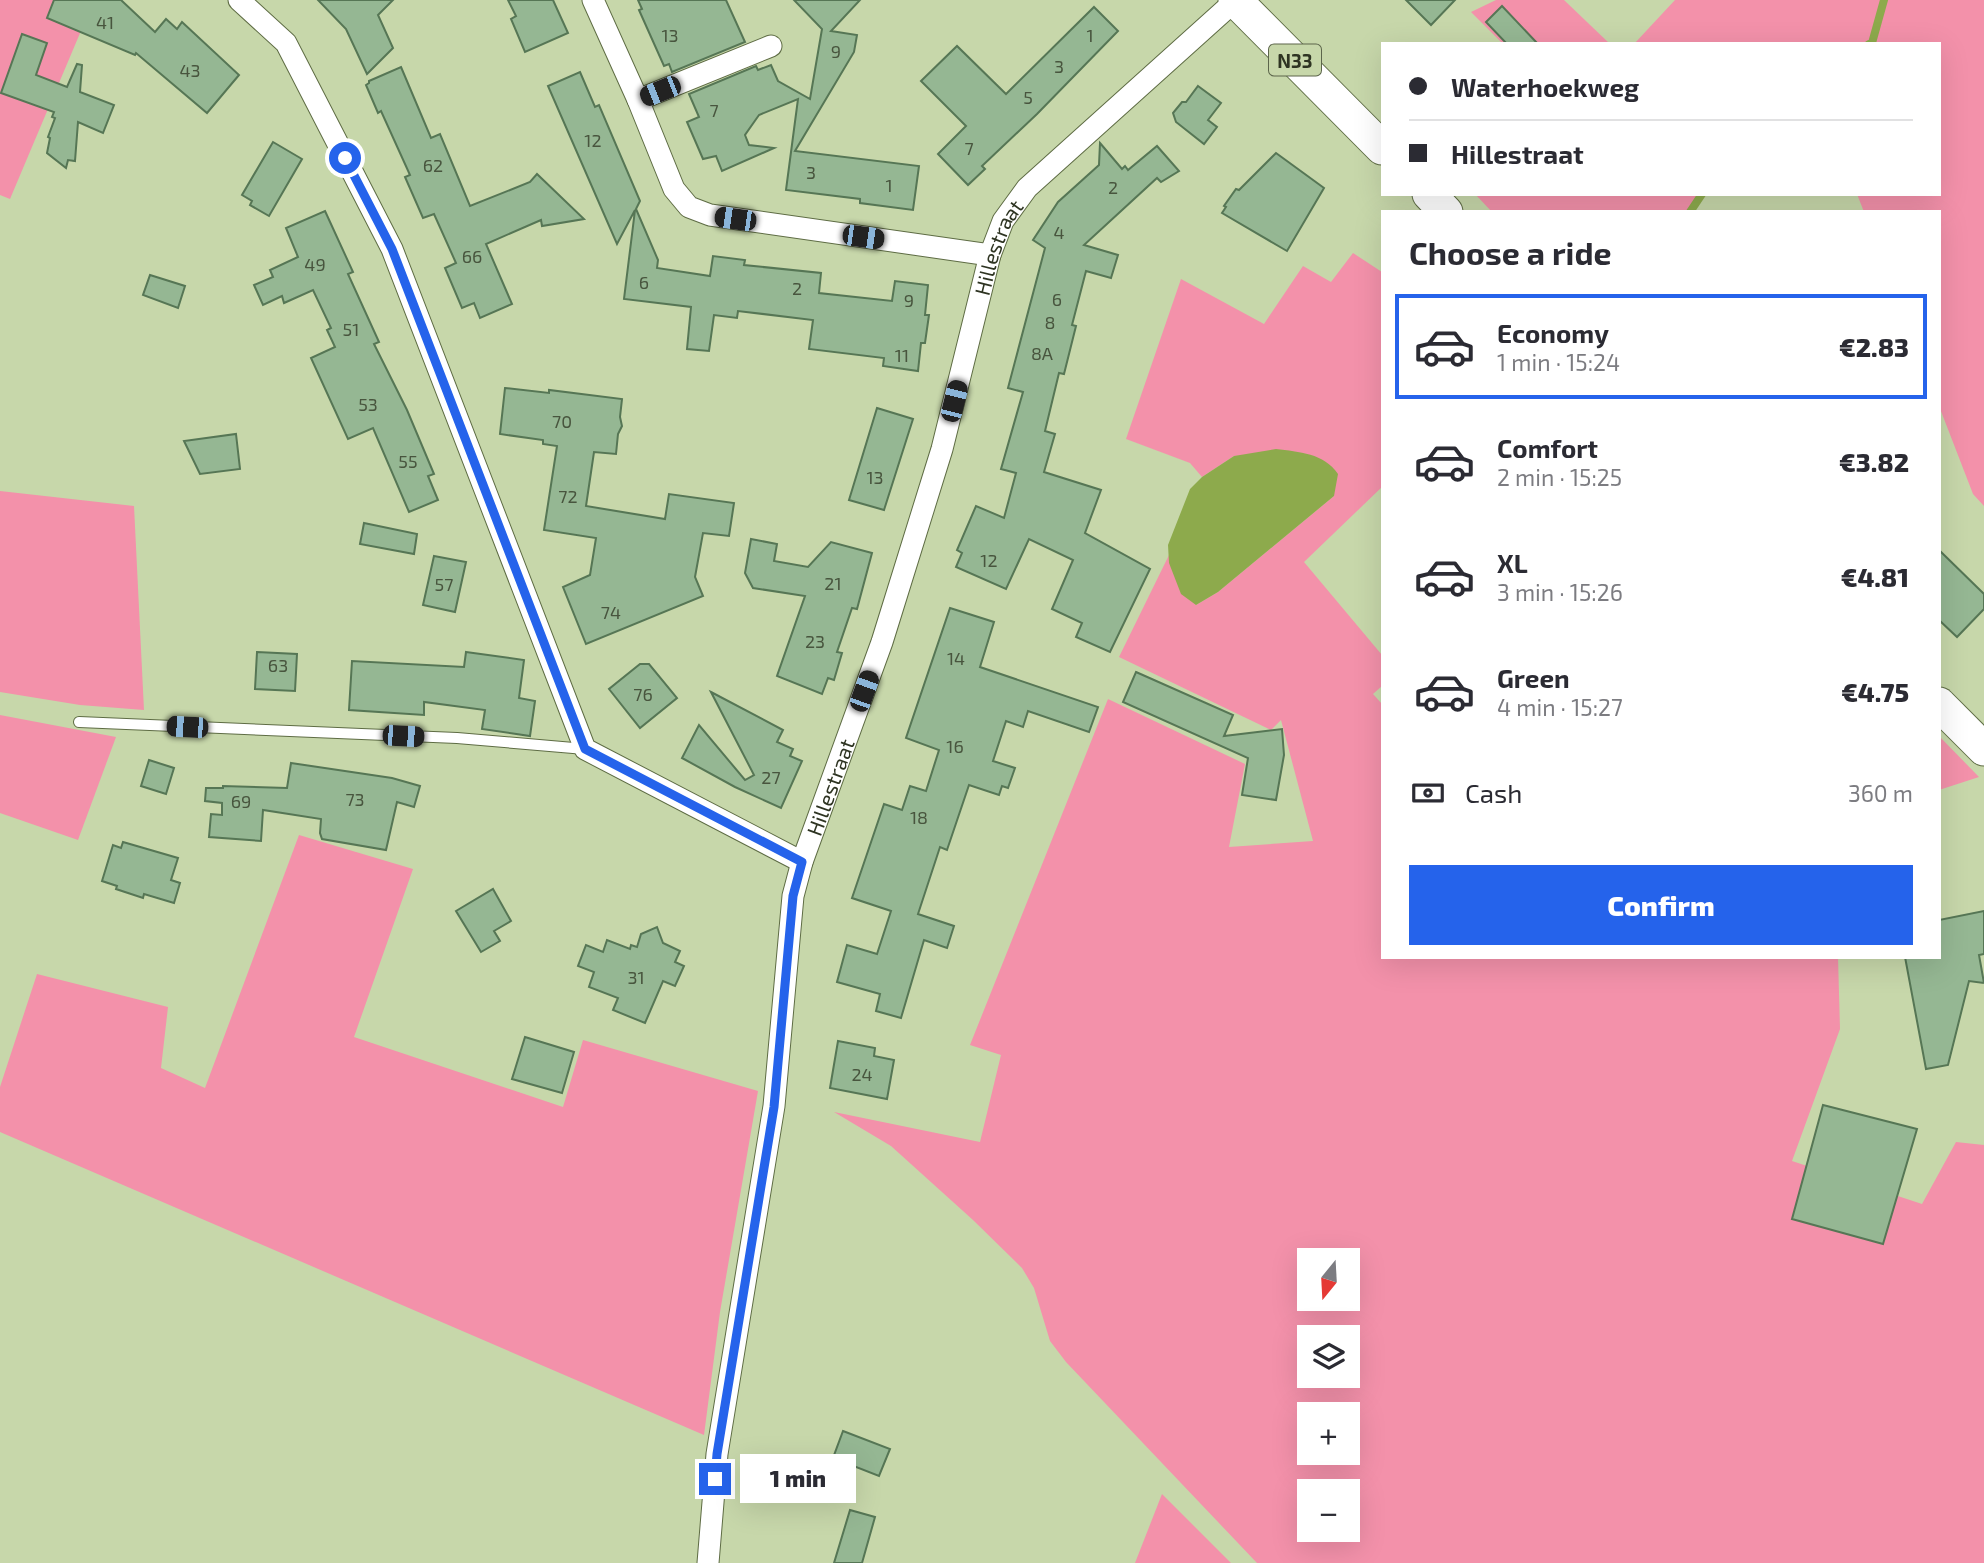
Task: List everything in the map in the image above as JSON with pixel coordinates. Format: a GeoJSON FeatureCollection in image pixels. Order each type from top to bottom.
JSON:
{"type":"FeatureCollection","features":[{"type":"Feature","properties":{"kind":"main road","name":"N33"},"geometry":{"type":"LineString","coordinates":[[1236,0],[1381,147]]}},
{"type":"Feature","properties":{"kind":"main road"},"geometry":{"type":"LineString","coordinates":[[1431,196],[1444,210]]}},
{"type":"Feature","properties":{"kind":"main road"},"geometry":{"type":"LineString","coordinates":[[1941,706],[1984,749]]}},
{"type":"Feature","properties":{"kind":"street"},"geometry":{"type":"LineString","coordinates":[[239,0],[286,43],[392,249],[585,749],[802,862]]}},
{"type":"Feature","properties":{"kind":"street"},"geometry":{"type":"LineString","coordinates":[[593,0],[674,189],[689,207],[710,215],[990,256]]}},
{"type":"Feature","properties":{"kind":"street","name":"Hillestraat"},"geometry":{"type":"LineString","coordinates":[[708,1563],[717,1454],[774,1107],[793,896],[802,862],[882,642],[942,449],[990,256],[1003,221],[1027,188],[1236,0]]}},
{"type":"Feature","properties":{"kind":"street"},"geometry":{"type":"LineString","coordinates":[[638,100],[771,46]]}},
{"type":"Feature","properties":{"kind":"lane"},"geometry":{"type":"LineString","coordinates":[[79,722],[457,738],[585,749]]}},
{"type":"Feature","properties":{"kind":"shaded area"},"geometry":{"type":"Polygon","coordinates":[[[0,0],[94,0],[10,199],[0,195],[0,0]]]}},
{"type":"Feature","properties":{"kind":"shaded area"},"geometry":{"type":"Polygon","coordinates":[[[1496,0],[1564,0],[1608,42],[1501,42],[1471,12],[1496,0]]]}},
{"type":"Feature","properties":{"kind":"shaded area"},"geometry":{"type":"Polygon","coordinates":[[[1675,0],[1984,0],[1984,506],[1973,494],[1941,411],[1941,210],[1863,210],[1858,196],[1941,196],[1941,42],[1636,42],[1675,0]]]}},
{"type":"Feature","properties":{"kind":"shaded area"},"geometry":{"type":"Polygon","coordinates":[[[1477,196],[1701,196],[1691,210],[1490,210],[1477,196]]]}},
{"type":"Feature","properties":{"kind":"shaded area"},"geometry":{"type":"Polygon","coordinates":[[[1353,253],[1381,271],[1381,488],[1304,562],[1381,654],[1381,687],[1373,694],[1381,703],[1381,959],[1838,959],[1840,1029],[1792,1161],[1922,1204],[1956,1142],[1984,1145],[1984,1563],[1257,1563],[1066,1362],[1050,1341],[1034,1288],[1022,1268],[891,1146],[834,1112],[980,1142],[1001,1055],[970,1045],[1108,699],[1245,764],[1229,847],[1313,841],[1281,720],[1271,730],[1119,657],[1169,555],[1170,563],[1196,605],[1218,592],[1334,496],[1234,456],[1202,477],[1190,463],[1126,439],[1181,279],[1264,324],[1303,266],[1331,282],[1353,253]]]}},
{"type":"Feature","properties":{"kind":"shaded area"},"geometry":{"type":"Polygon","coordinates":[[[1276,449],[1310,455],[1326,462],[1338,474],[1334,496],[1218,592],[1196,605],[1181,594],[1169,563],[1168,545],[1190,489],[1202,477],[1234,456],[1276,449]]]}},
{"type":"Feature","properties":{"kind":"shaded area"},"geometry":{"type":"Polygon","coordinates":[[[0,491],[134,506],[144,710],[80,705],[0,692],[0,491]]]}},
{"type":"Feature","properties":{"kind":"shaded area"},"geometry":{"type":"Polygon","coordinates":[[[0,715],[116,737],[78,840],[0,813],[0,715]]]}},
{"type":"Feature","properties":{"kind":"shaded area"},"geometry":{"type":"Polygon","coordinates":[[[1941,738],[1979,777],[1941,789],[1941,738]]]}},
{"type":"Feature","properties":{"kind":"shaded area"},"geometry":{"type":"Polygon","coordinates":[[[299,835],[413,869],[354,1037],[563,1107],[583,1040],[758,1091],[720,1312],[704,1435],[0,1132],[0,1087],[37,974],[168,1007],[161,1068],[205,1088],[299,835]]]}},
{"type":"Feature","properties":{"kind":"shaded area"},"geometry":{"type":"Polygon","coordinates":[[[1162,1494],[1231,1563],[1135,1563],[1162,1494]]]}},
{"type":"Feature","properties":{"kind":"building"},"geometry":{"type":"Polygon","coordinates":[[[54,0],[121,0],[155,32],[166,19],[177,29],[182,22],[239,75],[207,113],[136,53],[135,55],[47,18],[54,0]]]}},
{"type":"Feature","properties":{"kind":"building"},"geometry":{"type":"Polygon","coordinates":[[[318,0],[393,0],[378,15],[393,48],[367,74],[346,29],[318,0]]]}},
{"type":"Feature","properties":{"kind":"building"},"geometry":{"type":"Polygon","coordinates":[[[508,0],[553,0],[568,33],[525,52],[511,19],[516,16],[508,0]]]}},
{"type":"Feature","properties":{"kind":"building"},"geometry":{"type":"Polygon","coordinates":[[[638,0],[726,0],[745,42],[672,72],[669,64],[664,66],[639,10],[642,9],[638,0]]]}},
{"type":"Feature","properties":{"kind":"building"},"geometry":{"type":"Polygon","coordinates":[[[794,0],[860,0],[831,31],[857,35],[854,52],[795,151],[919,166],[913,210],[860,203],[860,199],[786,190],[798,99],[759,115],[745,135],[749,145],[774,148],[722,171],[716,156],[703,159],[687,122],[699,117],[689,94],[756,66],[758,70],[771,65],[778,81],[810,99],[822,29],[794,0]]]}},
{"type":"Feature","properties":{"kind":"building"},"geometry":{"type":"Polygon","coordinates":[[[1406,0],[1455,0],[1431,25],[1406,0]]]}},
{"type":"Feature","properties":{"kind":"building"},"geometry":{"type":"Polygon","coordinates":[[[1502,6],[1536,42],[1505,42],[1486,22],[1502,6]]]}},
{"type":"Feature","properties":{"kind":"building"},"geometry":{"type":"Polygon","coordinates":[[[1094,7],[1118,31],[982,166],[985,169],[968,185],[938,154],[966,126],[921,81],[957,46],[1006,94],[1094,7]]]}},
{"type":"Feature","properties":{"kind":"building"},"geometry":{"type":"Polygon","coordinates":[[[22,34],[47,43],[36,75],[67,87],[77,64],[82,65],[80,92],[114,105],[103,133],[78,122],[75,161],[68,160],[66,168],[47,153],[54,112],[1,93],[22,34]]]}},
{"type":"Feature","properties":{"kind":"building"},"geometry":{"type":"Polygon","coordinates":[[[401,67],[431,138],[440,134],[470,206],[530,182],[537,174],[584,219],[542,226],[541,220],[486,244],[512,304],[480,318],[474,303],[462,308],[445,268],[456,263],[434,214],[423,218],[405,177],[410,175],[366,85],[369,81],[401,67]]]}},
{"type":"Feature","properties":{"kind":"building"},"geometry":{"type":"Polygon","coordinates":[[[580,72],[595,107],[599,105],[640,201],[636,209],[658,260],[657,268],[710,276],[713,256],[745,260],[744,265],[821,273],[819,293],[892,301],[895,281],[928,285],[925,315],[929,315],[925,343],[921,343],[918,371],[883,366],[884,358],[809,349],[813,320],[738,311],[737,318],[714,315],[709,351],[687,349],[691,307],[624,299],[635,210],[617,244],[548,86],[580,72]]]}},
{"type":"Feature","properties":{"kind":"building"},"geometry":{"type":"Polygon","coordinates":[[[1198,86],[1221,103],[1208,120],[1217,127],[1204,144],[1176,122],[1173,113],[1198,86]]]}},
{"type":"Feature","properties":{"kind":"building"},"geometry":{"type":"Polygon","coordinates":[[[273,142],[302,159],[269,216],[250,205],[252,201],[242,195],[273,142]]]}},
{"type":"Feature","properties":{"kind":"building"},"geometry":{"type":"Polygon","coordinates":[[[1100,143],[1122,169],[1125,166],[1128,170],[1157,146],[1179,171],[1161,182],[1157,178],[1084,245],[1118,255],[1111,278],[1086,271],[1072,325],[1076,326],[1064,374],[1059,373],[1045,431],[1055,434],[1044,472],[1101,490],[1085,533],[1150,569],[1110,652],[1076,637],[1082,623],[1052,609],[1073,560],[1029,539],[1006,589],[956,567],[962,553],[957,550],[976,506],[1004,518],[1016,473],[1001,469],[1023,392],[1008,388],[1045,248],[1033,240],[1058,202],[1099,165],[1100,143]]]}},
{"type":"Feature","properties":{"kind":"building"},"geometry":{"type":"Polygon","coordinates":[[[1276,153],[1324,188],[1287,251],[1222,213],[1236,189],[1239,190],[1276,153]]]}},
{"type":"Feature","properties":{"kind":"building"},"geometry":{"type":"Polygon","coordinates":[[[325,211],[353,272],[348,274],[379,342],[374,344],[407,410],[434,474],[428,476],[438,500],[409,512],[373,428],[348,439],[311,358],[335,347],[327,330],[331,328],[313,290],[284,303],[282,296],[263,305],[254,285],[273,277],[270,270],[298,257],[286,228],[325,211]]]}},
{"type":"Feature","properties":{"kind":"building"},"geometry":{"type":"Polygon","coordinates":[[[150,275],[185,286],[178,308],[143,295],[150,275]]]}},
{"type":"Feature","properties":{"kind":"building"},"geometry":{"type":"Polygon","coordinates":[[[505,388],[549,393],[549,390],[622,399],[622,426],[618,434],[616,454],[594,452],[586,506],[665,519],[669,494],[734,503],[729,536],[703,533],[695,577],[703,596],[586,644],[563,587],[590,575],[596,538],[544,530],[557,446],[543,444],[543,440],[500,434],[505,388]]]}},
{"type":"Feature","properties":{"kind":"building"},"geometry":{"type":"Polygon","coordinates":[[[877,408],[913,419],[884,510],[849,500],[877,408]]]}},
{"type":"Feature","properties":{"kind":"building"},"geometry":{"type":"Polygon","coordinates":[[[236,434],[240,469],[200,474],[184,441],[236,434]]]}},
{"type":"Feature","properties":{"kind":"building"},"geometry":{"type":"Polygon","coordinates":[[[364,523],[417,534],[414,554],[360,544],[364,523]]]}},
{"type":"Feature","properties":{"kind":"building"},"geometry":{"type":"Polygon","coordinates":[[[751,539],[777,544],[774,561],[808,567],[831,542],[872,553],[857,609],[852,608],[837,652],[842,653],[834,680],[828,678],[822,694],[777,676],[805,596],[753,588],[745,573],[751,539]]]}},
{"type":"Feature","properties":{"kind":"building"},"geometry":{"type":"Polygon","coordinates":[[[1941,552],[1984,594],[1984,609],[1957,637],[1941,622],[1941,552]]]}},
{"type":"Feature","properties":{"kind":"building"},"geometry":{"type":"Polygon","coordinates":[[[434,556],[466,562],[455,612],[423,605],[434,556]]]}},
{"type":"Feature","properties":{"kind":"building"},"geometry":{"type":"Polygon","coordinates":[[[950,608],[994,622],[980,667],[1098,707],[1089,732],[1028,711],[1023,727],[1006,721],[993,761],[1015,768],[1008,788],[1002,786],[999,795],[969,785],[947,850],[940,847],[918,914],[954,926],[947,948],[924,940],[901,1018],[876,1011],[880,994],[837,982],[847,945],[877,954],[891,911],[852,898],[884,804],[902,810],[910,786],[926,791],[939,750],[906,738],[950,608]]]}},
{"type":"Feature","properties":{"kind":"building"},"geometry":{"type":"Polygon","coordinates":[[[257,652],[297,654],[295,691],[255,689],[257,652]]]}},
{"type":"Feature","properties":{"kind":"building"},"geometry":{"type":"Polygon","coordinates":[[[466,652],[524,660],[519,698],[535,701],[530,736],[482,729],[485,710],[424,702],[424,715],[349,710],[352,661],[464,667],[466,652]]]}},
{"type":"Feature","properties":{"kind":"building"},"geometry":{"type":"Polygon","coordinates":[[[640,664],[649,664],[677,698],[640,728],[609,689],[640,664]]]}},
{"type":"Feature","properties":{"kind":"building"},"geometry":{"type":"Polygon","coordinates":[[[1136,672],[1233,715],[1224,736],[1282,729],[1284,755],[1276,800],[1242,795],[1248,758],[1123,702],[1136,672]]]}},
{"type":"Feature","properties":{"kind":"building"},"geometry":{"type":"Polygon","coordinates":[[[711,692],[783,730],[777,742],[793,749],[790,756],[802,761],[781,808],[682,758],[699,725],[745,780],[754,775],[711,692]]]}},
{"type":"Feature","properties":{"kind":"building"},"geometry":{"type":"Polygon","coordinates":[[[149,760],[174,768],[166,794],[141,786],[149,760]]]}},
{"type":"Feature","properties":{"kind":"building"},"geometry":{"type":"Polygon","coordinates":[[[291,763],[392,778],[420,786],[414,807],[397,802],[386,850],[322,839],[321,819],[263,810],[261,841],[209,837],[211,814],[222,815],[222,803],[205,801],[206,788],[287,788],[291,763]]]}},
{"type":"Feature","properties":{"kind":"building"},"geometry":{"type":"Polygon","coordinates":[[[123,842],[178,858],[171,880],[180,883],[174,903],[144,894],[143,898],[102,881],[113,845],[121,848],[123,842]]]}},
{"type":"Feature","properties":{"kind":"building"},"geometry":{"type":"Polygon","coordinates":[[[493,889],[511,921],[494,931],[500,941],[481,952],[456,911],[493,889]]]}},
{"type":"Feature","properties":{"kind":"building"},"geometry":{"type":"Polygon","coordinates":[[[1984,911],[1984,954],[1979,955],[1984,983],[1969,981],[1948,1065],[1926,1069],[1905,959],[1941,959],[1941,920],[1984,911]]]}},
{"type":"Feature","properties":{"kind":"building"},"geometry":{"type":"Polygon","coordinates":[[[657,927],[663,943],[680,951],[675,962],[684,966],[675,986],[663,981],[645,1023],[613,1010],[618,998],[589,987],[594,972],[578,966],[586,945],[603,952],[607,940],[630,949],[631,945],[637,947],[641,934],[657,927]]]}},
{"type":"Feature","properties":{"kind":"building"},"geometry":{"type":"Polygon","coordinates":[[[525,1037],[574,1052],[562,1093],[512,1079],[525,1037]]]}},
{"type":"Feature","properties":{"kind":"building"},"geometry":{"type":"Polygon","coordinates":[[[838,1041],[875,1048],[874,1056],[894,1060],[887,1099],[830,1088],[838,1041]]]}},
{"type":"Feature","properties":{"kind":"building"},"geometry":{"type":"Polygon","coordinates":[[[1823,1105],[1917,1129],[1883,1244],[1792,1219],[1823,1105]]]}},
{"type":"Feature","properties":{"kind":"building"},"geometry":{"type":"Polygon","coordinates":[[[843,1431],[890,1449],[879,1476],[833,1458],[843,1431]]]}},
{"type":"Feature","properties":{"kind":"building"},"geometry":{"type":"Polygon","coordinates":[[[850,1510],[875,1517],[862,1563],[834,1563],[850,1510]]]}},
{"type":"Feature","properties":{"kind":"waterway"},"geometry":{"type":"LineString","coordinates":[[1872,42],[1884,0]]}},
{"type":"Feature","properties":{"kind":"waterway"},"geometry":{"type":"LineString","coordinates":[[1691,210],[1701,196]]}},
{"type":"Feature","properties":{"kind":"route"},"geometry":{"type":"LineString","coordinates":[[345,158],[392,249],[585,749],[802,862],[793,896],[774,1107],[715,1479]]}}]}
